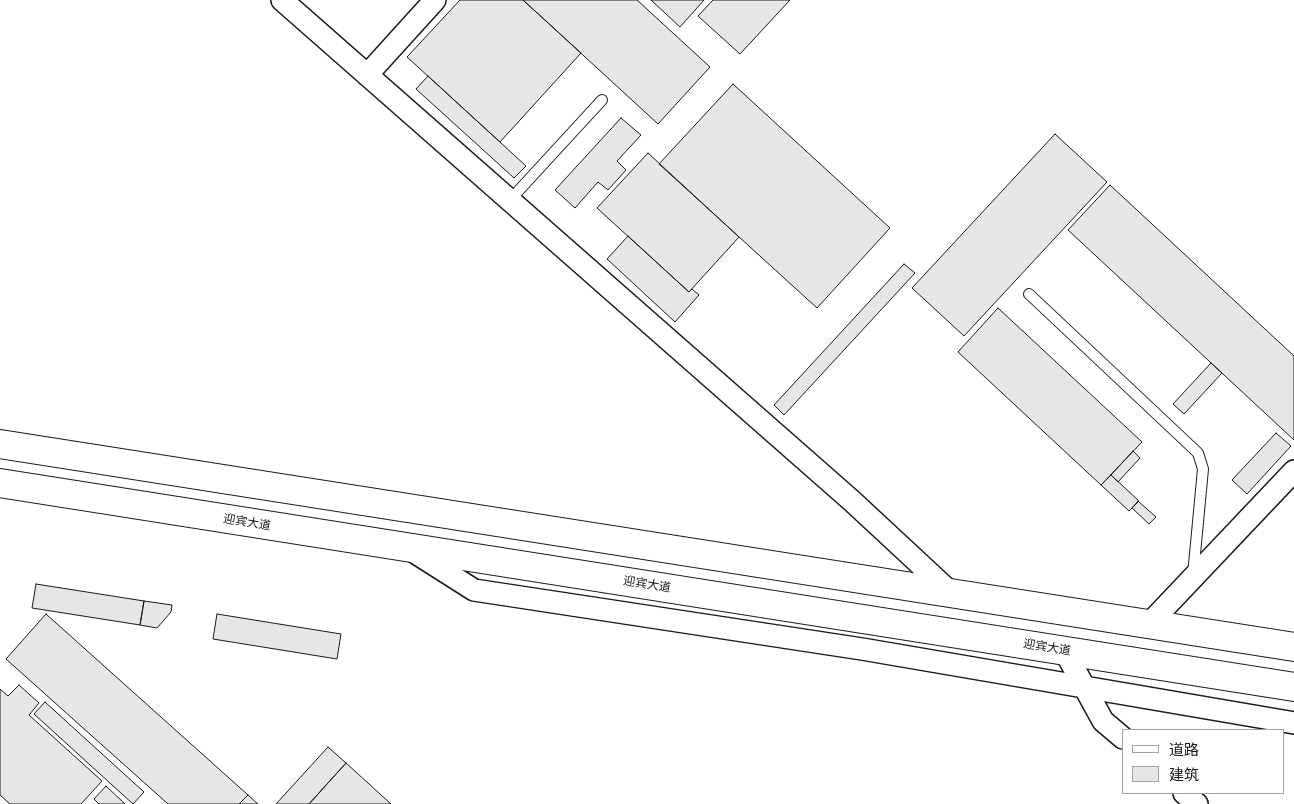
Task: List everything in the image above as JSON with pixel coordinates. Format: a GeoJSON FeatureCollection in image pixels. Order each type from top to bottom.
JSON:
{"type":"FeatureCollection","features":[{"type":"Feature","properties":{"kind":"main road"},"geometry":{"type":"LineString","coordinates":[[0,444],[1294,647]]}},
{"type":"Feature","properties":{"kind":"main road","name":"迎宾大道"},"geometry":{"type":"LineString","coordinates":[[0,483],[1294,687]]}},
{"type":"Feature","properties":{"kind":"street"},"geometry":{"type":"LineString","coordinates":[[282,0],[845,494],[951,592]]}},
{"type":"Feature","properties":{"kind":"street"},"geometry":{"type":"LineString","coordinates":[[367,75],[435,0]]}},
{"type":"Feature","properties":{"kind":"street"},"geometry":{"type":"LineString","coordinates":[[1149,624],[1294,470]]}},
{"type":"Feature","properties":{"kind":"street"},"geometry":{"type":"LineString","coordinates":[[406,548],[474,590],[862,650],[1294,723]]}},
{"type":"Feature","properties":{"kind":"street"},"geometry":{"type":"LineString","coordinates":[[1064,650],[1103,721],[1122,737]]}},
{"type":"Feature","properties":{"kind":"street"},"geometry":{"type":"LineString","coordinates":[[1185,794],[1197,804]]}},
{"type":"Feature","properties":{"kind":"lane"},"geometry":{"type":"LineString","coordinates":[[510,200],[602,100]]}},
{"type":"Feature","properties":{"kind":"lane"},"geometry":{"type":"LineString","coordinates":[[1029,294],[1198,453],[1203,469],[1192,578]]}},
{"type":"Feature","properties":{"kind":"building"},"geometry":{"type":"Polygon","coordinates":[[[460,0],[523,0],[581,53],[500,142],[407,57],[460,0]]]}},
{"type":"Feature","properties":{"kind":"building"},"geometry":{"type":"Polygon","coordinates":[[[523,0],[637,0],[710,67],[658,124],[523,0]]]}},
{"type":"Feature","properties":{"kind":"building"},"geometry":{"type":"Polygon","coordinates":[[[651,0],[704,0],[680,27],[651,0]]]}},
{"type":"Feature","properties":{"kind":"building"},"geometry":{"type":"Polygon","coordinates":[[[713,0],[790,0],[740,54],[698,16],[713,0]]]}},
{"type":"Feature","properties":{"kind":"building"},"geometry":{"type":"Polygon","coordinates":[[[428,76],[526,166],[514,178],[416,89],[428,76]]]}},
{"type":"Feature","properties":{"kind":"building"},"geometry":{"type":"Polygon","coordinates":[[[733,84],[890,228],[817,308],[659,164],[733,84]]]}},
{"type":"Feature","properties":{"kind":"building"},"geometry":{"type":"Polygon","coordinates":[[[621,118],[641,135],[617,161],[626,170],[608,190],[598,182],[575,208],[555,190],[621,118]]]}},
{"type":"Feature","properties":{"kind":"building"},"geometry":{"type":"Polygon","coordinates":[[[1055,134],[1107,182],[964,336],[912,288],[1055,134]]]}},
{"type":"Feature","properties":{"kind":"building"},"geometry":{"type":"Polygon","coordinates":[[[648,153],[739,237],[689,292],[597,208],[648,153]]]}},
{"type":"Feature","properties":{"kind":"building"},"geometry":{"type":"Polygon","coordinates":[[[1110,185],[1294,356],[1294,440],[1068,230],[1110,185]]]}},
{"type":"Feature","properties":{"kind":"building"},"geometry":{"type":"Polygon","coordinates":[[[628,236],[689,292],[692,289],[699,295],[675,322],[607,259],[628,236]]]}},
{"type":"Feature","properties":{"kind":"building"},"geometry":{"type":"Polygon","coordinates":[[[904,264],[915,273],[784,415],[774,405],[904,264]]]}},
{"type":"Feature","properties":{"kind":"building"},"geometry":{"type":"Polygon","coordinates":[[[998,308],[1142,442],[1101,485],[958,352],[998,308]]]}},
{"type":"Feature","properties":{"kind":"building"},"geometry":{"type":"Polygon","coordinates":[[[1211,363],[1222,373],[1184,414],[1173,404],[1211,363]]]}},
{"type":"Feature","properties":{"kind":"building"},"geometry":{"type":"Polygon","coordinates":[[[1276,433],[1291,446],[1247,494],[1232,480],[1276,433]]]}},
{"type":"Feature","properties":{"kind":"building"},"geometry":{"type":"Polygon","coordinates":[[[1133,451],[1140,458],[1118,482],[1111,475],[1133,451]]]}},
{"type":"Feature","properties":{"kind":"building"},"geometry":{"type":"Polygon","coordinates":[[[1111,475],[1139,501],[1129,511],[1101,485],[1111,475]]]}},
{"type":"Feature","properties":{"kind":"building"},"geometry":{"type":"Polygon","coordinates":[[[1138,501],[1156,517],[1149,524],[1132,508],[1138,501]]]}},
{"type":"Feature","properties":{"kind":"building"},"geometry":{"type":"Polygon","coordinates":[[[36,584],[144,601],[140,625],[32,608],[36,584]]]}},
{"type":"Feature","properties":{"kind":"building"},"geometry":{"type":"Polygon","coordinates":[[[144,601],[172,605],[171,612],[157,628],[140,625],[144,601]]]}},
{"type":"Feature","properties":{"kind":"building"},"geometry":{"type":"Polygon","coordinates":[[[46,614],[248,795],[239,804],[168,804],[6,659],[46,614]]]}},
{"type":"Feature","properties":{"kind":"building"},"geometry":{"type":"Polygon","coordinates":[[[217,614],[341,634],[337,659],[213,639],[217,614]]]}},
{"type":"Feature","properties":{"kind":"building"},"geometry":{"type":"Polygon","coordinates":[[[19,685],[39,703],[29,715],[102,781],[81,804],[10,804],[0,795],[0,689],[8,696],[19,685]]]}},
{"type":"Feature","properties":{"kind":"building"},"geometry":{"type":"Polygon","coordinates":[[[45,702],[144,792],[133,804],[34,714],[45,702]]]}},
{"type":"Feature","properties":{"kind":"building"},"geometry":{"type":"Polygon","coordinates":[[[328,747],[346,763],[309,804],[276,804],[328,747]]]}},
{"type":"Feature","properties":{"kind":"building"},"geometry":{"type":"Polygon","coordinates":[[[346,763],[391,804],[309,804],[346,763]]]}},
{"type":"Feature","properties":{"kind":"building"},"geometry":{"type":"Polygon","coordinates":[[[106,786],[125,804],[99,804],[94,799],[106,786]]]}},
{"type":"Feature","properties":{"kind":"building"},"geometry":{"type":"Polygon","coordinates":[[[248,795],[258,804],[239,804],[248,795]]]}}]}
